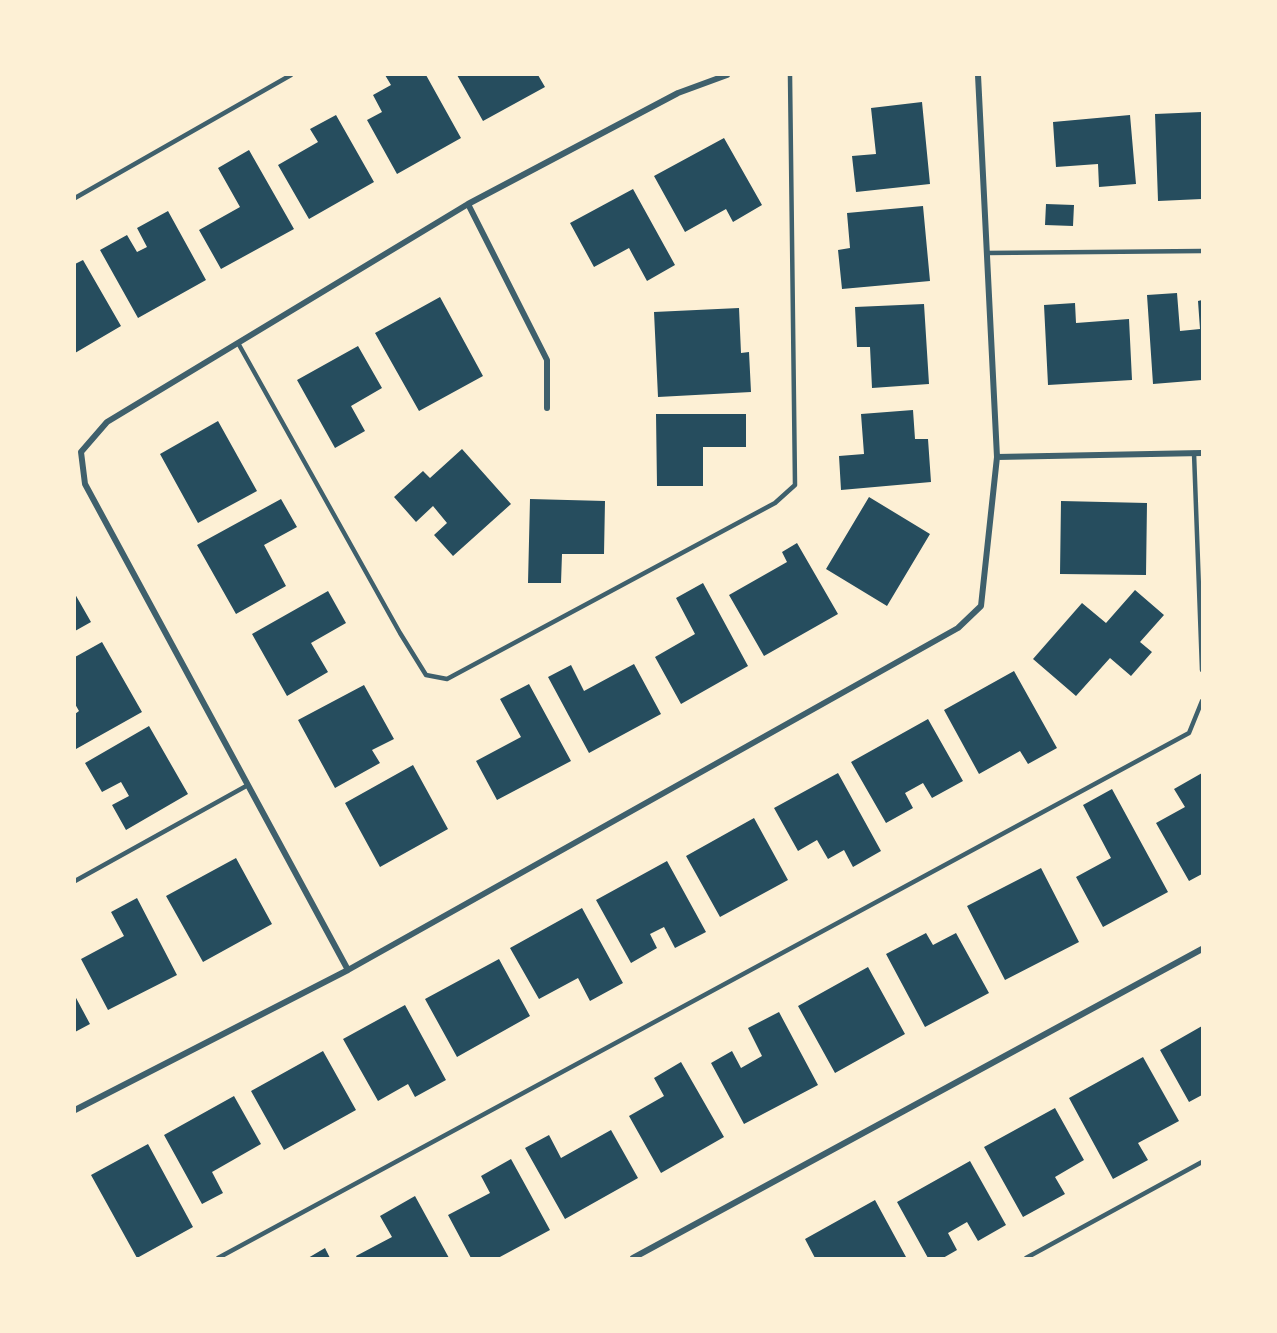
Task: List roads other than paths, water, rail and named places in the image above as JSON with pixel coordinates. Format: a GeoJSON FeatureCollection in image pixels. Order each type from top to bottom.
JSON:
{"type":"FeatureCollection","features":[{"type":"Feature","properties":{"kind":"street"},"geometry":{"type":"LineString","coordinates":[[348,970],[85,484],[81,452],[107,422],[468,204],[678,93],[727,75]]}},
{"type":"Feature","properties":{"kind":"street"},"geometry":{"type":"LineString","coordinates":[[75,1110],[348,970],[958,628],[981,606],[997,457],[978,75]]}},
{"type":"Feature","properties":{"kind":"street"},"geometry":{"type":"LineString","coordinates":[[468,204],[547,360],[547,408]]}},
{"type":"Feature","properties":{"kind":"street"},"geometry":{"type":"LineString","coordinates":[[997,457],[1202,453]]}},
{"type":"Feature","properties":{"kind":"street"},"geometry":{"type":"LineString","coordinates":[[633,1258],[1202,949]]}},
{"type":"Feature","properties":{"kind":"lane"},"geometry":{"type":"LineString","coordinates":[[75,198],[291,75]]}},
{"type":"Feature","properties":{"kind":"lane"},"geometry":{"type":"LineString","coordinates":[[238,343],[382,602],[426,675],[447,679],[775,503],[795,485],[790,75]]}},
{"type":"Feature","properties":{"kind":"lane"},"geometry":{"type":"LineString","coordinates":[[987,253],[1202,251]]}},
{"type":"Feature","properties":{"kind":"lane"},"geometry":{"type":"LineString","coordinates":[[1194,453],[1202,670]]}},
{"type":"Feature","properties":{"kind":"lane"},"geometry":{"type":"LineString","coordinates":[[219,1258],[1190,733],[1202,701]]}},
{"type":"Feature","properties":{"kind":"lane"},"geometry":{"type":"LineString","coordinates":[[75,880],[248,784]]}},
{"type":"Feature","properties":{"kind":"lane"},"geometry":{"type":"LineString","coordinates":[[1026,1258],[1202,1162]]}}]}
